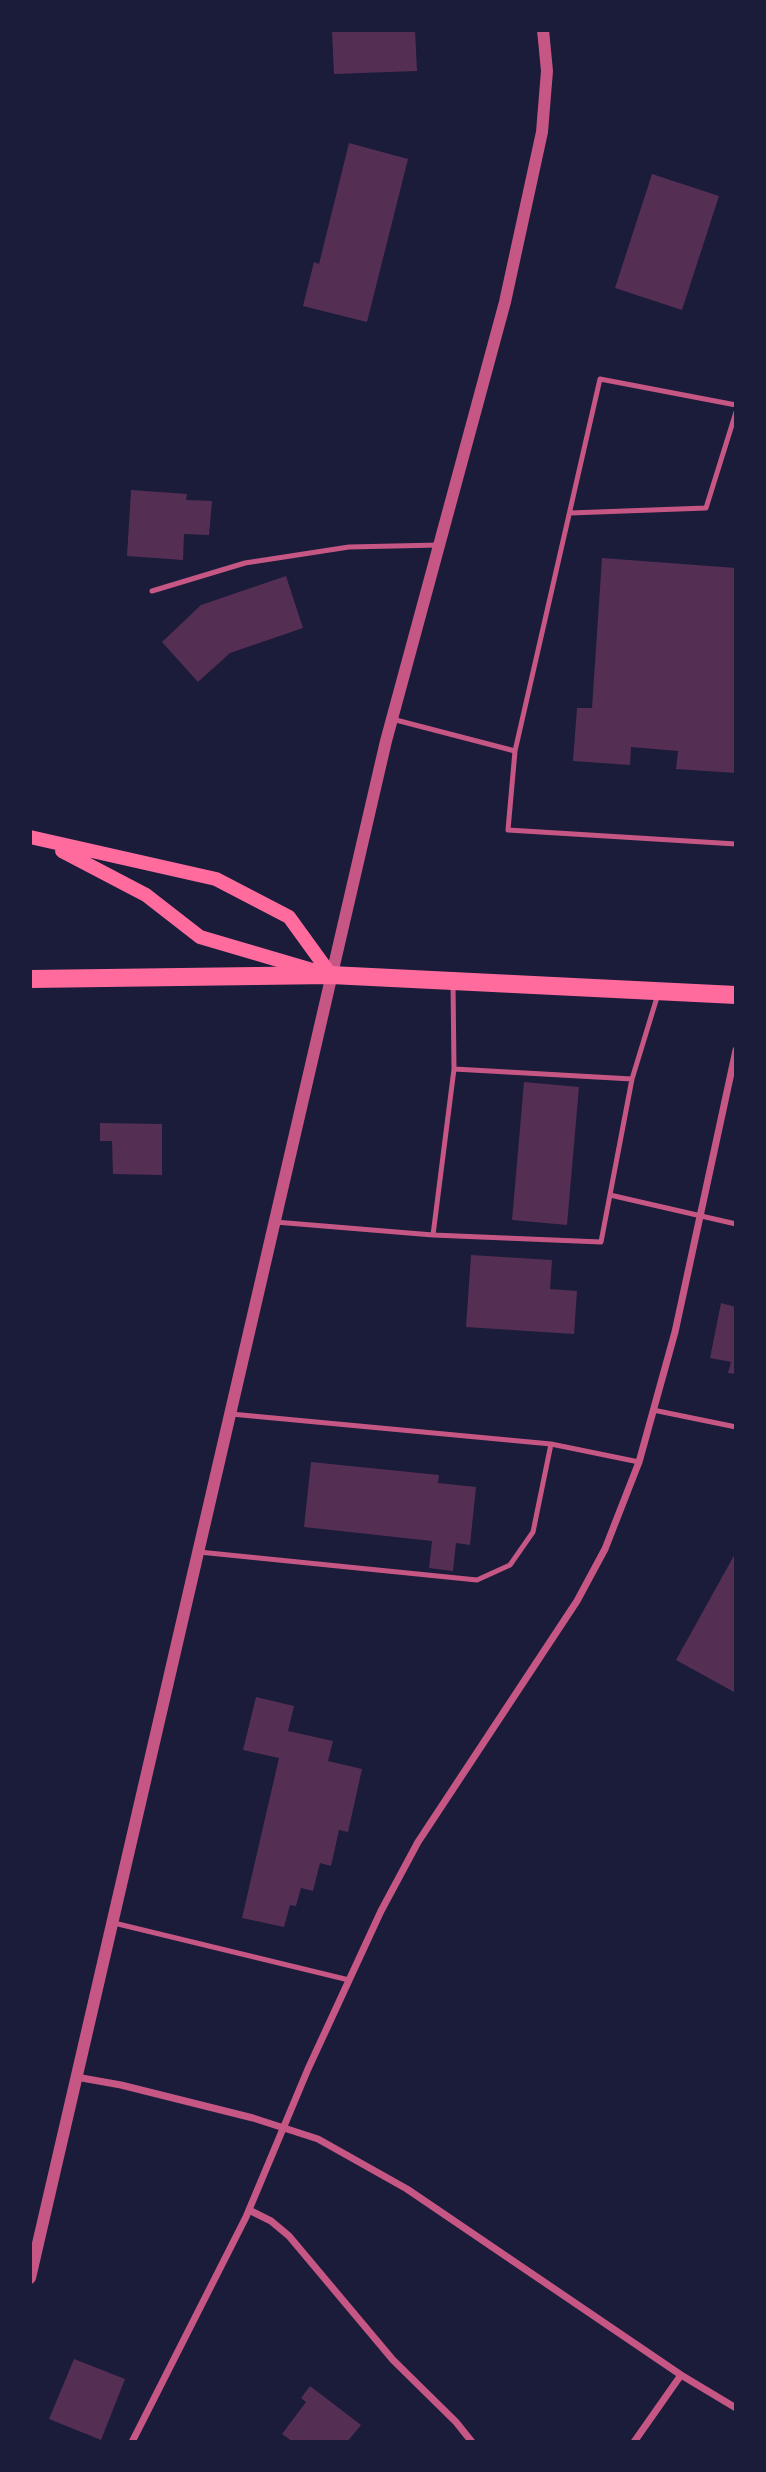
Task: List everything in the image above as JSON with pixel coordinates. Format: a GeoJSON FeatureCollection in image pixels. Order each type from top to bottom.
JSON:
{"type":"FeatureCollection","features":[{"type":"Feature","properties":{"kind":"main road"},"geometry":{"type":"LineString","coordinates":[[30,838],[216,879],[289,917],[331,975]]}},
{"type":"Feature","properties":{"kind":"main road"},"geometry":{"type":"LineString","coordinates":[[48,842],[146,895],[200,937],[331,975]]}},
{"type":"Feature","properties":{"kind":"main road"},"geometry":{"type":"LineString","coordinates":[[30,979],[331,975],[736,995]]}},
{"type":"Feature","properties":{"kind":"street"},"geometry":{"type":"LineString","coordinates":[[30,2278],[392,719],[505,302],[542,132],[547,71],[543,30]]}},
{"type":"Feature","properties":{"kind":"street"},"geometry":{"type":"LineString","coordinates":[[132,2442],[249,2210],[349,1980],[418,1842],[592,1576],[639,1462],[675,1332],[736,1050]]}},
{"type":"Feature","properties":{"kind":"street"},"geometry":{"type":"LineString","coordinates":[[76,2077],[121,2085],[285,2127],[329,2144],[407,2189],[681,2375],[736,2409]]}},
{"type":"Feature","properties":{"kind":"street"},"geometry":{"type":"LineString","coordinates":[[249,2210],[271,2221],[289,2236],[393,2360],[456,2422],[472,2442]]}},
{"type":"Feature","properties":{"kind":"street"},"geometry":{"type":"LineString","coordinates":[[634,2442],[681,2375]]}},
{"type":"Feature","properties":{"kind":"lane"},"geometry":{"type":"LineString","coordinates":[[736,405],[600,379],[515,751],[508,830],[736,844]]}},
{"type":"Feature","properties":{"kind":"lane"},"geometry":{"type":"LineString","coordinates":[[570,513],[706,508],[736,412]]}},
{"type":"Feature","properties":{"kind":"lane"},"geometry":{"type":"LineString","coordinates":[[152,592],[246,563],[349,547],[439,545]]}},
{"type":"Feature","properties":{"kind":"lane"},"geometry":{"type":"LineString","coordinates":[[392,719],[515,751]]}},
{"type":"Feature","properties":{"kind":"lane"},"geometry":{"type":"LineString","coordinates":[[433,1234],[454,1069],[453,979]]}},
{"type":"Feature","properties":{"kind":"lane"},"geometry":{"type":"LineString","coordinates":[[275,1222],[433,1234],[601,1242],[632,1079],[659,990]]}},
{"type":"Feature","properties":{"kind":"lane"},"geometry":{"type":"LineString","coordinates":[[454,1069],[632,1079]]}},
{"type":"Feature","properties":{"kind":"lane"},"geometry":{"type":"LineString","coordinates":[[610,1195],[736,1224]]}},
{"type":"Feature","properties":{"kind":"lane"},"geometry":{"type":"LineString","coordinates":[[653,1410],[736,1427]]}},
{"type":"Feature","properties":{"kind":"lane"},"geometry":{"type":"LineString","coordinates":[[231,1414],[551,1444],[639,1462]]}},
{"type":"Feature","properties":{"kind":"lane"},"geometry":{"type":"LineString","coordinates":[[199,1552],[477,1580],[510,1565],[533,1532],[551,1444]]}},
{"type":"Feature","properties":{"kind":"lane"},"geometry":{"type":"LineString","coordinates":[[114,1923],[349,1980]]}},
{"type":"Feature","properties":{"kind":"building"},"geometry":{"type":"Polygon","coordinates":[[[332,30],[415,30],[417,71],[334,74],[332,30]]]}},
{"type":"Feature","properties":{"kind":"building"},"geometry":{"type":"Polygon","coordinates":[[[349,143],[408,159],[367,322],[303,306],[314,262],[319,264],[349,143]]]}},
{"type":"Feature","properties":{"kind":"building"},"geometry":{"type":"Polygon","coordinates":[[[652,174],[719,196],[682,310],[615,288],[652,174]]]}},
{"type":"Feature","properties":{"kind":"building"},"geometry":{"type":"Polygon","coordinates":[[[131,490],[187,494],[186,500],[212,501],[209,535],[184,534],[183,560],[127,556],[131,490]]]}},
{"type":"Feature","properties":{"kind":"building"},"geometry":{"type":"Polygon","coordinates":[[[602,558],[736,568],[736,773],[676,769],[678,751],[631,747],[630,765],[573,761],[577,708],[592,708],[602,558]]]}},
{"type":"Feature","properties":{"kind":"building"},"geometry":{"type":"Polygon","coordinates":[[[286,576],[303,628],[230,653],[198,682],[162,642],[201,605],[286,576]]]}},
{"type":"Feature","properties":{"kind":"building"},"geometry":{"type":"Polygon","coordinates":[[[524,1082],[579,1087],[567,1225],[512,1220],[524,1082]]]}},
{"type":"Feature","properties":{"kind":"building"},"geometry":{"type":"Polygon","coordinates":[[[100,1123],[162,1124],[162,1175],[113,1174],[112,1141],[100,1141],[100,1123]]]}},
{"type":"Feature","properties":{"kind":"building"},"geometry":{"type":"Polygon","coordinates":[[[471,1255],[552,1260],[550,1289],[577,1291],[574,1334],[466,1327],[471,1255]]]}},
{"type":"Feature","properties":{"kind":"building"},"geometry":{"type":"Polygon","coordinates":[[[721,1303],[736,1307],[736,1374],[728,1373],[731,1362],[710,1358],[721,1303]]]}},
{"type":"Feature","properties":{"kind":"building"},"geometry":{"type":"Polygon","coordinates":[[[311,1462],[439,1475],[438,1483],[476,1487],[470,1545],[456,1543],[453,1571],[429,1568],[432,1541],[304,1527],[311,1462]]]}},
{"type":"Feature","properties":{"kind":"building"},"geometry":{"type":"Polygon","coordinates":[[[736,1552],[736,1689],[734,1692],[676,1660],[736,1552]]]}},
{"type":"Feature","properties":{"kind":"building"},"geometry":{"type":"Polygon","coordinates":[[[256,1697],[294,1706],[288,1731],[333,1741],[328,1761],[362,1769],[348,1832],[339,1830],[331,1866],[320,1863],[313,1891],[301,1888],[296,1906],[290,1905],[284,1927],[242,1918],[279,1758],[243,1750],[256,1697]]]}},
{"type":"Feature","properties":{"kind":"building"},"geometry":{"type":"Polygon","coordinates":[[[74,2359],[125,2379],[101,2440],[49,2419],[74,2359]]]}},
{"type":"Feature","properties":{"kind":"building"},"geometry":{"type":"Polygon","coordinates":[[[310,2386],[361,2425],[347,2442],[293,2442],[282,2434],[306,2402],[301,2398],[310,2386]]]}}]}
